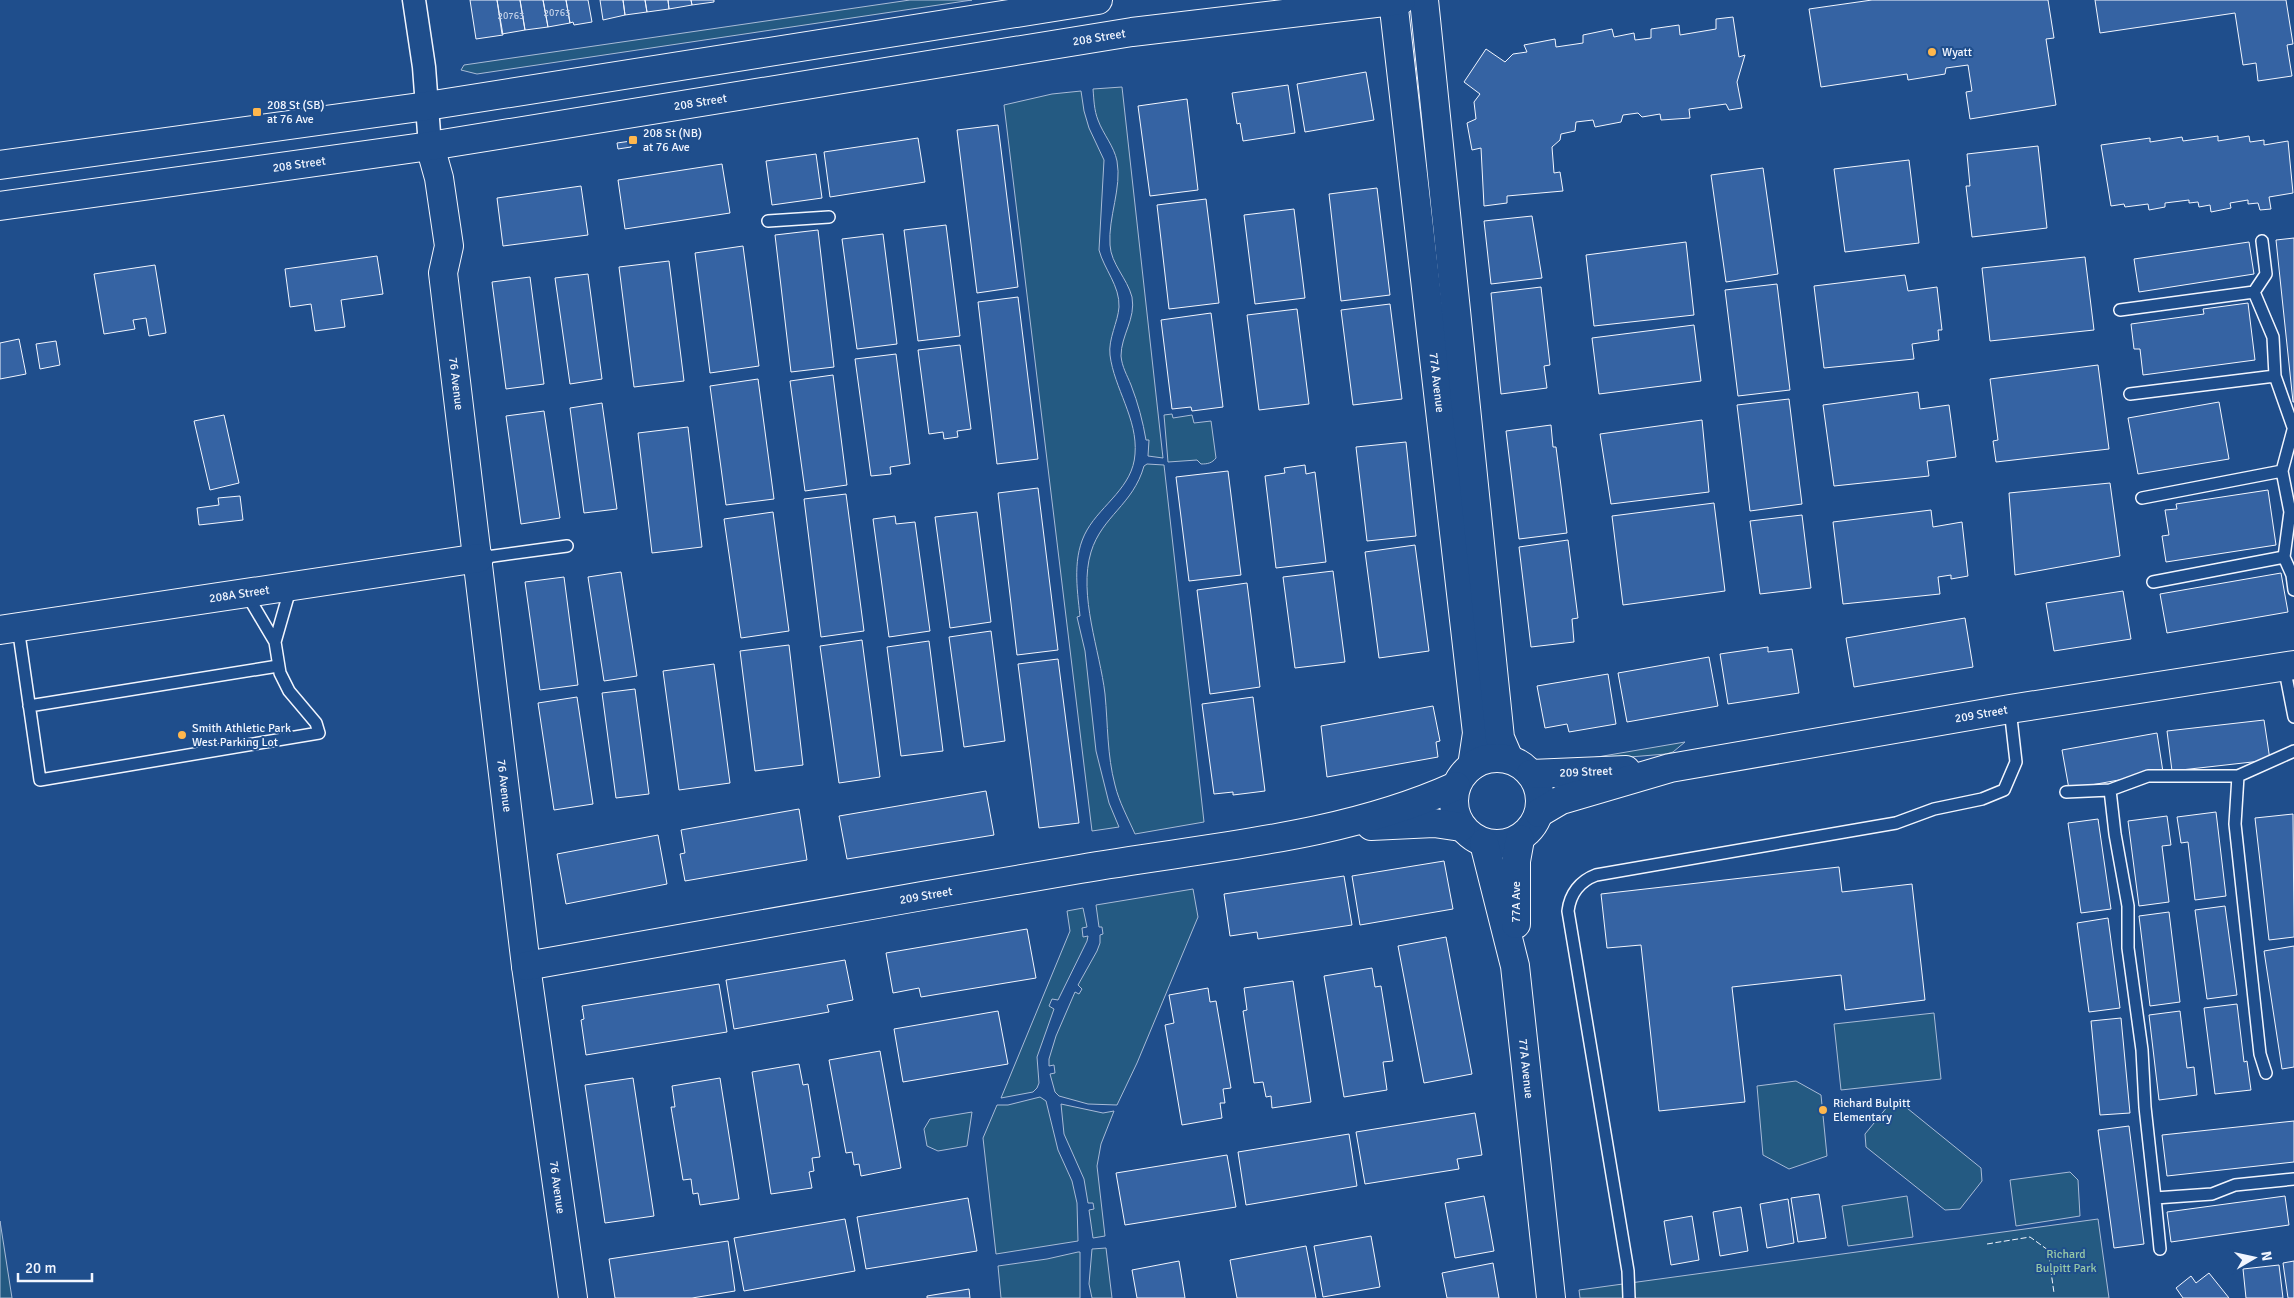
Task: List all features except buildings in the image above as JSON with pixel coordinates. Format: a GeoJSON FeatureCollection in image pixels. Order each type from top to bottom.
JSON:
{"type":"FeatureCollection","features":[{"type":"Feature","properties":{"kind":"street","name":"76 Avenue"},"geometry":{"type":"LineString","coordinates":[[414,0],[430,146],[439,178],[449,246],[444,273],[526,966],[573,1298]]}},
{"type":"Feature","properties":{"kind":"street"},"geometry":{"type":"LineString","coordinates":[[0,165],[427,106],[1098,0]]}},
{"type":"Feature","properties":{"kind":"street","name":"208 Street"},"geometry":{"type":"LineString","coordinates":[[0,206],[430,146],[1132,32],[1395,0]]}},
{"type":"Feature","properties":{"kind":"street","name":"77A Avenue"},"geometry":{"type":"LineString","coordinates":[[1395,0],[1477,733],[1464,776]]}},
{"type":"Feature","properties":{"kind":"street"},"geometry":{"type":"LineString","coordinates":[[1424,0],[1500,738],[1520,766],[1538,786],[1540,800],[1539,813],[1535,823],[1520,839],[1502,844],[1484,843],[1472,837],[1461,827],[1455,814],[1453,800],[1464,776],[1484,760],[1496,758],[1520,766]]}},
{"type":"Feature","properties":{"kind":"street","name":"208A Street"},"geometry":{"type":"LineString","coordinates":[[9,629],[245,591],[479,558]]}},
{"type":"Feature","properties":{"kind":"street","name":"209 Street"},"geometry":{"type":"LineString","coordinates":[[1539,813],[1561,800],[1670,768],[2010,709],[2289,666]]}},
{"type":"Feature","properties":{"kind":"street","name":"209 Street"},"geometry":{"type":"LineString","coordinates":[[1520,766],[1670,768]]}},
{"type":"Feature","properties":{"kind":"street","name":"209 Street"},"geometry":{"type":"LineString","coordinates":[[526,966],[1073,870],[1289,837],[1327,828],[1434,796],[1464,776]]}},
{"type":"Feature","properties":{"kind":"street","name":"209 Street"},"geometry":{"type":"LineString","coordinates":[[1327,828],[1434,823],[1461,827]]}},
{"type":"Feature","properties":{"kind":"street","name":"77A Ave"},"geometry":{"type":"LineString","coordinates":[[1515,966],[1516,861],[1520,839]]}},
{"type":"Feature","properties":{"kind":"street","name":"77A Avenue"},"geometry":{"type":"LineString","coordinates":[[1484,843],[1515,966],[1551,1298]]}},
{"type":"Feature","properties":{"kind":"lane"},"geometry":{"type":"LineString","coordinates":[[768,221],[829,218]]}},
{"type":"Feature","properties":{"kind":"lane"},"geometry":{"type":"LineString","coordinates":[[2120,310],[2254,292],[2266,274],[2262,241]]}},
{"type":"Feature","properties":{"kind":"lane"},"geometry":{"type":"LineString","coordinates":[[2254,292],[2273,337],[2275,376],[2294,430],[2282,471],[2290,512],[2284,557],[2292,575],[2294,590]]}},
{"type":"Feature","properties":{"kind":"lane"},"geometry":{"type":"LineString","coordinates":[[2130,394],[2275,376]]}},
{"type":"Feature","properties":{"kind":"lane"},"geometry":{"type":"LineString","coordinates":[[2142,498],[2282,471]]}},
{"type":"Feature","properties":{"kind":"lane"},"geometry":{"type":"LineString","coordinates":[[479,558],[566,546]]}},
{"type":"Feature","properties":{"kind":"lane"},"geometry":{"type":"LineString","coordinates":[[2153,582],[2284,557]]}},
{"type":"Feature","properties":{"kind":"lane"},"geometry":{"type":"LineString","coordinates":[[275,642],[292,585]]}},
{"type":"Feature","properties":{"kind":"lane"},"geometry":{"type":"LineString","coordinates":[[9,629],[29,706],[40,780],[319,733],[316,723],[288,691],[278,666],[275,642],[245,591]]}},
{"type":"Feature","properties":{"kind":"lane"},"geometry":{"type":"LineString","coordinates":[[29,706],[278,666]]}},
{"type":"Feature","properties":{"kind":"lane"},"geometry":{"type":"LineString","coordinates":[[2289,666],[2294,717]]}},
{"type":"Feature","properties":{"kind":"lane"},"geometry":{"type":"LineString","coordinates":[[1629,1298],[1628,1271],[1568,910],[1572,895],[1582,882],[1596,874],[1896,823],[1934,809],[1982,799],[2004,790],[2016,762],[2010,709]]}},
{"type":"Feature","properties":{"kind":"lane"},"geometry":{"type":"LineString","coordinates":[[2066,792],[2110,790],[2148,776],[2238,776],[2294,751]]}},
{"type":"Feature","properties":{"kind":"lane"},"geometry":{"type":"LineString","coordinates":[[2238,776],[2234,824],[2260,1054],[2266,1073]]}},
{"type":"Feature","properties":{"kind":"lane"},"geometry":{"type":"LineString","coordinates":[[2110,790],[2115,834],[2128,906],[2128,948],[2142,1050],[2145,1107],[2160,1249]]}},
{"type":"Feature","properties":{"kind":"lane"},"geometry":{"type":"LineString","coordinates":[[2155,1198],[2212,1194],[2235,1185],[2294,1179]]}},
{"type":"Feature","properties":{"kind":"green space"},"geometry":{"type":"Polygon","coordinates":[[[910,0],[972,0],[477,74],[461,70],[464,65],[910,0]]]}},
{"type":"Feature","properties":{"kind":"green space"},"geometry":{"type":"Polygon","coordinates":[[[1122,87],[1163,458],[1148,456],[1149,440],[1146,440],[1142,419],[1121,356],[1133,305],[1130,290],[1111,252],[1111,224],[1118,182],[1117,161],[1097,116],[1093,89],[1122,87]]]}},
{"type":"Feature","properties":{"kind":"green space"},"geometry":{"type":"Polygon","coordinates":[[[1081,91],[1089,128],[1104,160],[1099,250],[1119,299],[1117,319],[1110,343],[1110,355],[1112,367],[1133,428],[1135,441],[1133,466],[1129,476],[1087,530],[1082,540],[1077,561],[1080,616],[1077,617],[1085,651],[1096,751],[1109,803],[1119,827],[1092,831],[1004,105],[1052,94],[1081,91]]]}},
{"type":"Feature","properties":{"kind":"green space"},"geometry":{"type":"Polygon","coordinates":[[[1172,414],[1173,418],[1192,415],[1194,423],[1211,421],[1216,458],[1214,460],[1203,464],[1197,460],[1168,462],[1164,415],[1172,414]]]}},
{"type":"Feature","properties":{"kind":"green space"},"geometry":{"type":"Polygon","coordinates":[[[1147,464],[1164,465],[1204,822],[1135,834],[1119,798],[1112,774],[1105,694],[1091,623],[1087,586],[1091,552],[1096,540],[1102,529],[1133,491],[1144,466],[1147,464]]]}},
{"type":"Feature","properties":{"kind":"green space"},"geometry":{"type":"Polygon","coordinates":[[[1685,742],[1673,752],[1666,754],[1568,762],[1685,742]]]}},
{"type":"Feature","properties":{"kind":"green space"},"geometry":{"type":"Polygon","coordinates":[[[1193,889],[1198,917],[1137,1063],[1117,1105],[1088,1104],[1059,1096],[1055,1092],[1050,1074],[1055,1073],[1054,1065],[1049,1066],[1049,1059],[1056,1036],[1075,992],[1079,994],[1082,989],[1078,985],[1097,951],[1100,935],[1103,934],[1102,927],[1099,927],[1096,905],[1193,889]]]}},
{"type":"Feature","properties":{"kind":"green space"},"geometry":{"type":"Polygon","coordinates":[[[1083,908],[1087,927],[1082,928],[1083,937],[1088,936],[1087,941],[1058,1000],[1052,999],[1049,1006],[1054,1009],[1037,1057],[1039,1083],[1037,1088],[1033,1092],[1001,1098],[1070,931],[1067,911],[1083,908]]]}},
{"type":"Feature","properties":{"kind":"green space"},"geometry":{"type":"Polygon","coordinates":[[[1934,1013],[1941,1079],[1841,1090],[1834,1024],[1934,1013]]]}},
{"type":"Feature","properties":{"kind":"green space"},"geometry":{"type":"Polygon","coordinates":[[[1796,1081],[1821,1095],[1827,1156],[1789,1169],[1763,1155],[1757,1086],[1796,1081]]]}},
{"type":"Feature","properties":{"kind":"green space"},"geometry":{"type":"Polygon","coordinates":[[[1040,1097],[1046,1101],[1058,1150],[1072,1181],[1077,1203],[1078,1241],[996,1254],[983,1138],[997,1105],[1008,1105],[1040,1097]]]}},
{"type":"Feature","properties":{"kind":"green space"},"geometry":{"type":"Polygon","coordinates":[[[1061,1104],[1103,1113],[1114,1111],[1101,1144],[1097,1166],[1105,1236],[1093,1238],[1089,1210],[1094,1209],[1093,1203],[1088,1203],[1084,1179],[1064,1134],[1061,1104]]]}},
{"type":"Feature","properties":{"kind":"green space"},"geometry":{"type":"Polygon","coordinates":[[[1902,1104],[1981,1168],[1982,1181],[1960,1209],[1945,1210],[1866,1147],[1865,1134],[1888,1106],[1902,1104]]]}},
{"type":"Feature","properties":{"kind":"green space"},"geometry":{"type":"Polygon","coordinates":[[[972,1112],[967,1146],[938,1151],[927,1146],[924,1129],[930,1119],[972,1112]]]}},
{"type":"Feature","properties":{"kind":"green space"},"geometry":{"type":"Polygon","coordinates":[[[2070,1172],[2078,1180],[2080,1216],[2016,1226],[2010,1180],[2070,1172]]]}},
{"type":"Feature","properties":{"kind":"green space"},"geometry":{"type":"Polygon","coordinates":[[[1907,1196],[1913,1237],[1848,1246],[1842,1206],[1907,1196]]]}},
{"type":"Feature","properties":{"kind":"green space","name":"Richard Bulpitt Park"},"geometry":{"type":"Polygon","coordinates":[[[2098,1219],[2109,1298],[1580,1298],[1579,1290],[2098,1219]]]}},
{"type":"Feature","properties":{"kind":"green space"},"geometry":{"type":"Polygon","coordinates":[[[0,1221],[12,1298],[0,1298],[0,1221]]]}},
{"type":"Feature","properties":{"kind":"green space"},"geometry":{"type":"Polygon","coordinates":[[[1106,1248],[1112,1298],[1092,1298],[1089,1284],[1092,1249],[1106,1248]]]}},
{"type":"Feature","properties":{"kind":"green space"},"geometry":{"type":"Polygon","coordinates":[[[1080,1252],[1080,1298],[1001,1298],[998,1266],[1047,1259],[1080,1252]]]}},
{"type":"Feature","properties":{"kind":"fence"},"geometry":{"type":"LineString","coordinates":[[1987,1244],[2030,1237],[2048,1250],[2054,1293]]}},
{"type":"Feature","properties":{"kind":"place","name":"Wyatt"},"geometry":{"type":"Point","coordinates":[1932,52]}},
{"type":"Feature","properties":{"kind":"place","name":"208 St (SB) at 76 Ave"},"geometry":{"type":"Point","coordinates":[257,112]}},
{"type":"Feature","properties":{"kind":"place","name":"208 St (NB) at 76 Ave"},"geometry":{"type":"Point","coordinates":[633,140]}},
{"type":"Feature","properties":{"kind":"place","name":"Smith Athletic Park West Parking Lot"},"geometry":{"type":"Point","coordinates":[182,735]}},
{"type":"Feature","properties":{"kind":"place","name":"Richard Bulpitt Elementary"},"geometry":{"type":"Point","coordinates":[1823,1110]}}]}
